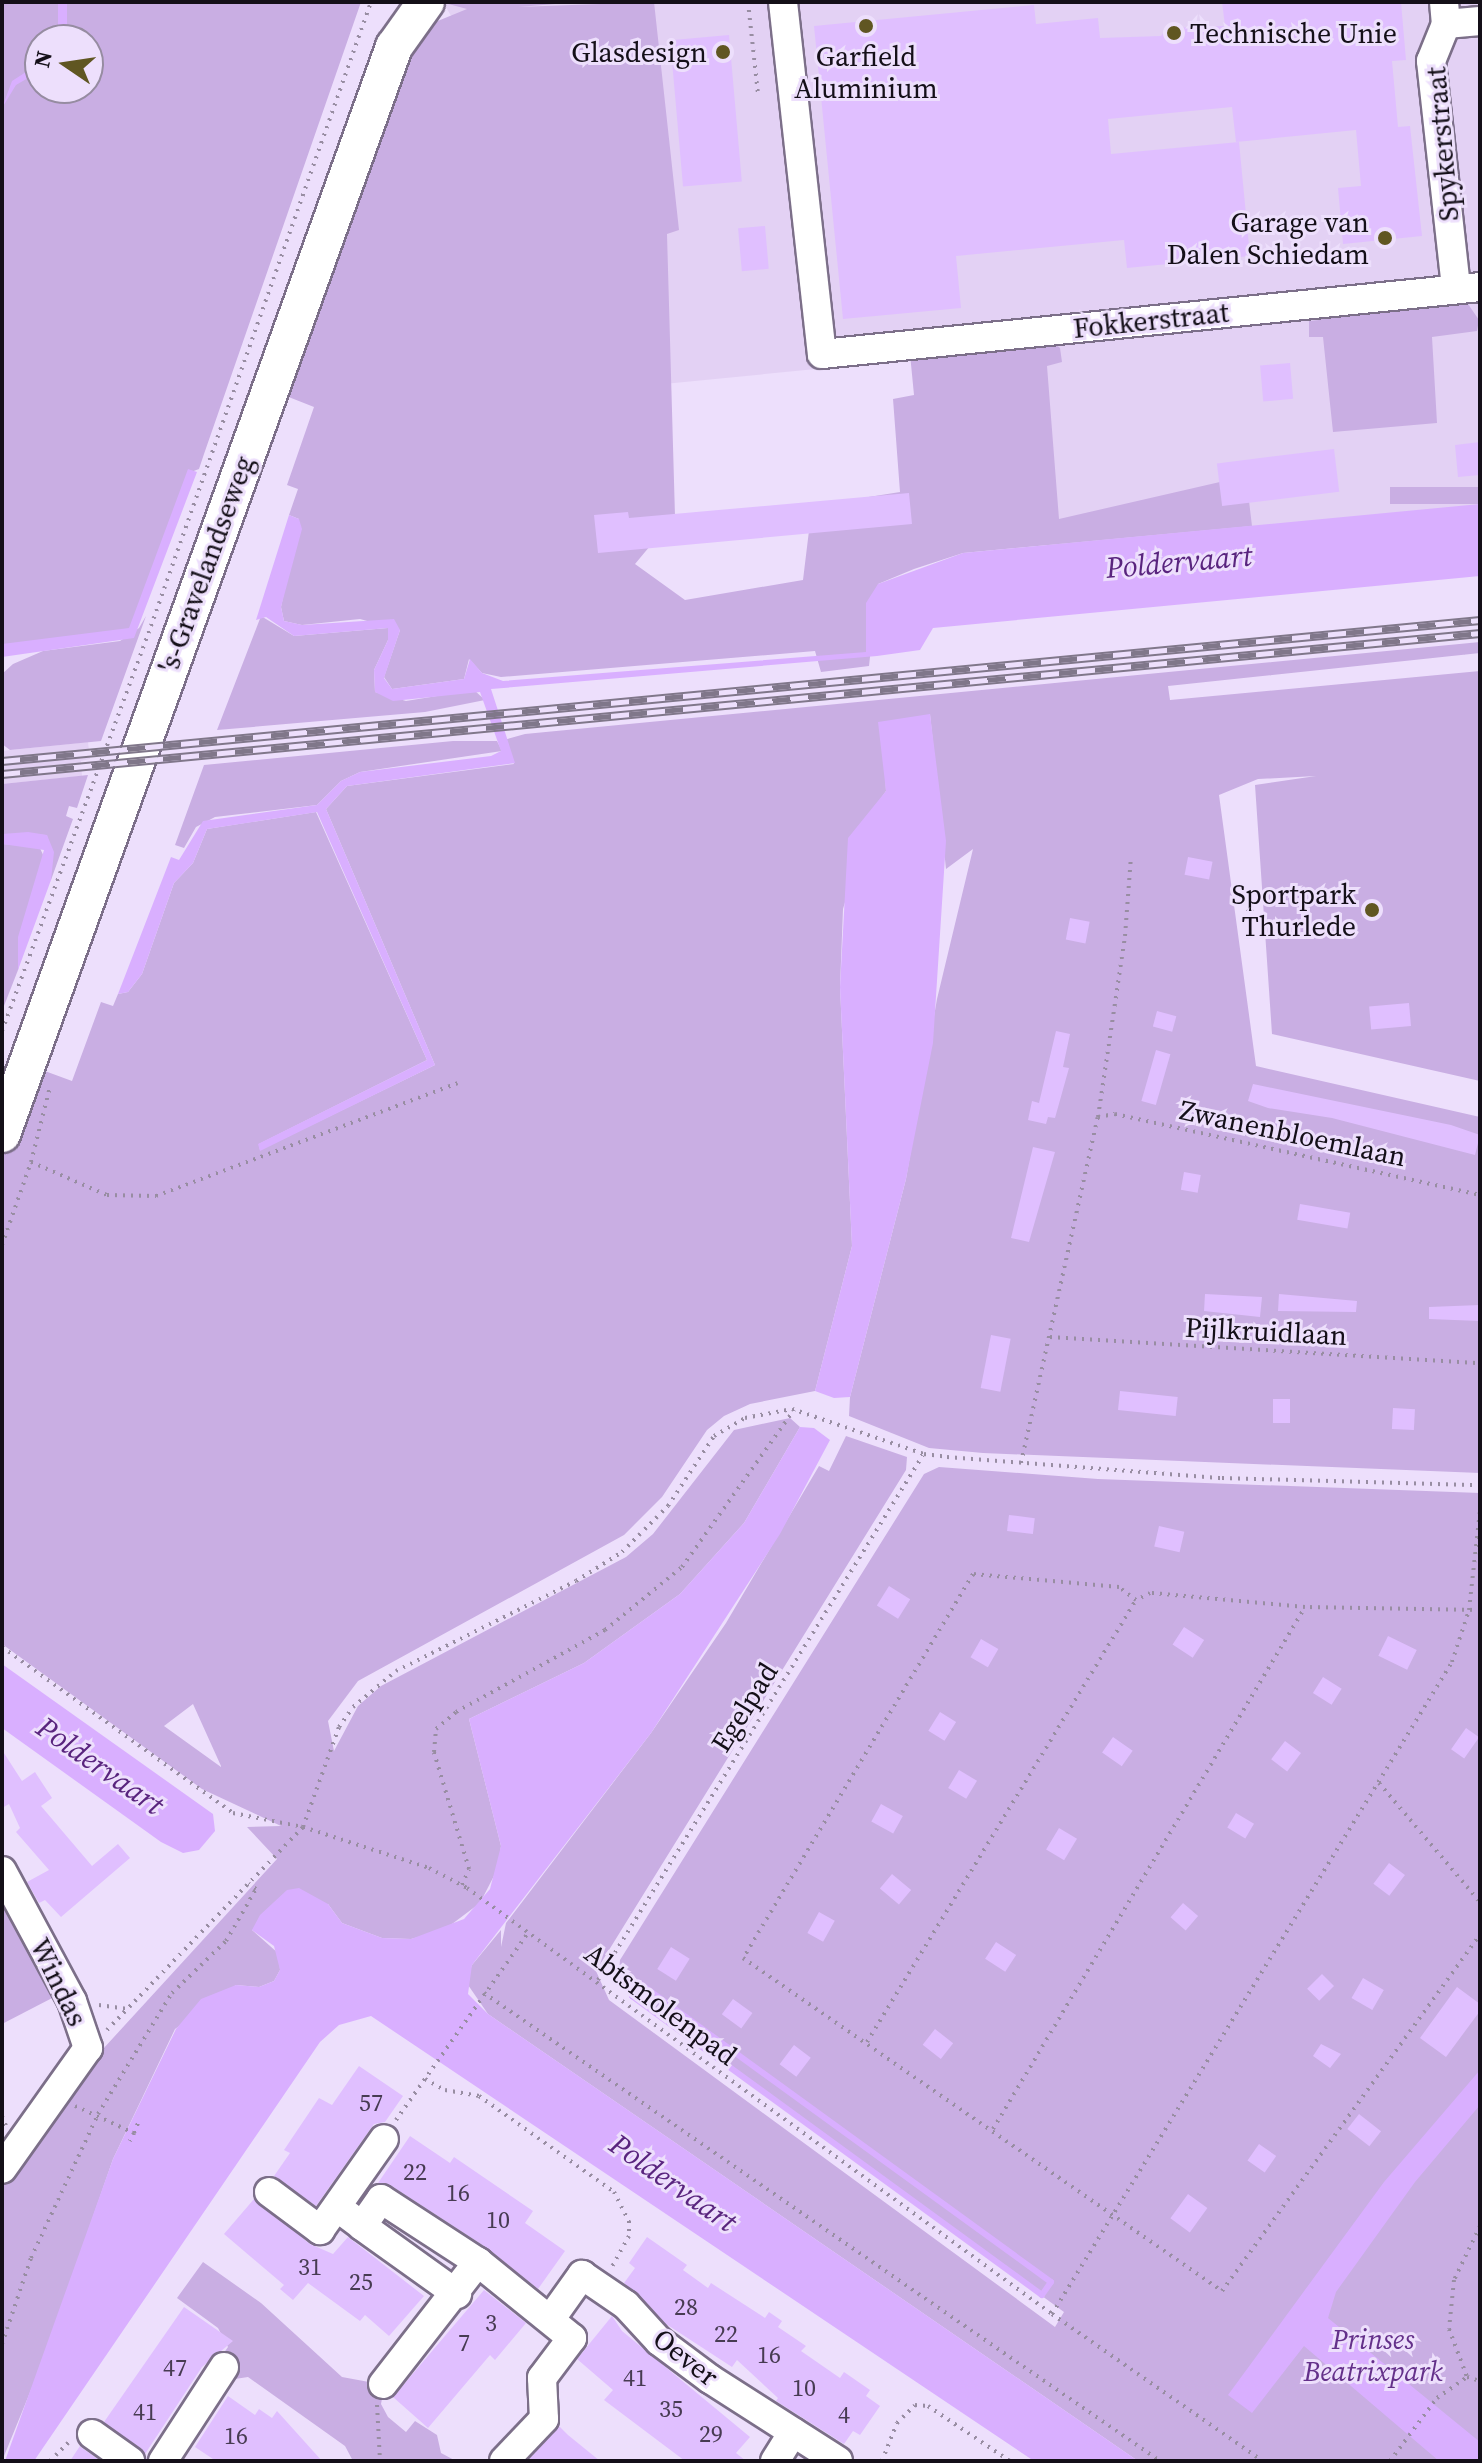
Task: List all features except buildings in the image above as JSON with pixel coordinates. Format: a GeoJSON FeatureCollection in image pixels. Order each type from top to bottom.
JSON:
{"type":"FeatureCollection","features":[{"type":"Feature","properties":{"kind":"main road","name":"'s-Gravelandseweg"},"geometry":{"type":"LineString","coordinates":[[2,1082],[392,2]]}},
{"type":"Feature","properties":{"kind":"main road","name":"'s-Gravelandseweg"},"geometry":{"type":"LineString","coordinates":[[2,1134],[388,61],[406,25],[426,2]]}},
{"type":"Feature","properties":{"kind":"street","name":"Fokkerstraat"},"geometry":{"type":"LineString","coordinates":[[783,2],[822,354],[1468,287]]}},
{"type":"Feature","properties":{"kind":"street"},"geometry":{"type":"LineString","coordinates":[[1445,13],[1480,21]]}},
{"type":"Feature","properties":{"kind":"street","name":"Spykerstraat"},"geometry":{"type":"LineString","coordinates":[[1445,13],[1431,61],[1468,287]]}},
{"type":"Feature","properties":{"kind":"street","name":"Windas"},"geometry":{"type":"LineString","coordinates":[[2,1871],[72,2001],[88,2048],[2,2169]]}},
{"type":"Feature","properties":{"kind":"street"},"geometry":{"type":"LineString","coordinates":[[269,2192],[320,2230],[384,2139]]}},
{"type":"Feature","properties":{"kind":"street"},"geometry":{"type":"LineString","coordinates":[[362,2226],[381,2199],[478,2262],[552,2317],[572,2338],[542,2378],[544,2419],[504,2461]]}},
{"type":"Feature","properties":{"kind":"street"},"geometry":{"type":"LineString","coordinates":[[337,2207],[457,2294]]}},
{"type":"Feature","properties":{"kind":"street"},"geometry":{"type":"LineString","coordinates":[[383,2384],[457,2294],[478,2262]]}},
{"type":"Feature","properties":{"kind":"street"},"geometry":{"type":"LineString","coordinates":[[552,2317],[582,2275],[600,2286]]}},
{"type":"Feature","properties":{"kind":"street","name":"Oever"},"geometry":{"type":"LineString","coordinates":[[600,2286],[659,2341],[838,2461]]}},
{"type":"Feature","properties":{"kind":"street"},"geometry":{"type":"LineString","coordinates":[[168,2459],[224,2367]]}},
{"type":"Feature","properties":{"kind":"street"},"geometry":{"type":"LineString","coordinates":[[775,2461],[793,2432]]}},
{"type":"Feature","properties":{"kind":"street"},"geometry":{"type":"LineString","coordinates":[[92,2434],[130,2461]]}},
{"type":"Feature","properties":{"kind":"path","name":"'s-Gravelandseweg"},"geometry":{"type":"LineString","coordinates":[[2,1031],[141,656],[371,2]]}},
{"type":"Feature","properties":{"kind":"path"},"geometry":{"type":"LineString","coordinates":[[748,2],[758,94]]}},
{"type":"Feature","properties":{"kind":"path"},"geometry":{"type":"LineString","coordinates":[[1021,1463],[1098,1117],[1125,936],[1131,856]]}},
{"type":"Feature","properties":{"kind":"path"},"geometry":{"type":"LineString","coordinates":[[31,1162],[107,1195],[156,1196],[458,1083]]}},
{"type":"Feature","properties":{"kind":"path"},"geometry":{"type":"LineString","coordinates":[[2,1245],[3,1234],[31,1162],[51,1085]]}},
{"type":"Feature","properties":{"kind":"path","name":"Zwanenbloemlaan"},"geometry":{"type":"LineString","coordinates":[[1098,1117],[1115,1114],[1480,1195]]}},
{"type":"Feature","properties":{"kind":"path","name":"Pijlkruidlaan"},"geometry":{"type":"LineString","coordinates":[[1050,1337],[1480,1363]]}},
{"type":"Feature","properties":{"kind":"path"},"geometry":{"type":"LineString","coordinates":[[128,2009],[303,1827],[339,1727],[379,1683],[599,1568],[661,1515],[714,1436],[745,1418],[794,1410],[924,1454],[1021,1463],[1222,1478],[1480,1485]]}},
{"type":"Feature","properties":{"kind":"path"},"geometry":{"type":"LineString","coordinates":[[462,1885],[469,1869],[434,1752],[436,1729],[456,1712],[605,1630],[682,1567],[794,1410]]}},
{"type":"Feature","properties":{"kind":"path","name":"Egelpad"},"geometry":{"type":"LineString","coordinates":[[598,1980],[924,1454]]}},
{"type":"Feature","properties":{"kind":"path"},"geometry":{"type":"LineString","coordinates":[[1052,2314],[1452,1662],[1469,1610],[1480,1511]]}},
{"type":"Feature","properties":{"kind":"path"},"geometry":{"type":"LineString","coordinates":[[1136,1600],[1119,1587],[973,1574],[743,1958],[1222,2291],[1480,1934]]}},
{"type":"Feature","properties":{"kind":"path"},"geometry":{"type":"LineString","coordinates":[[867,2042],[1136,1600],[1150,1593],[1305,1607],[1480,1610]]}},
{"type":"Feature","properties":{"kind":"path"},"geometry":{"type":"LineString","coordinates":[[993,2129],[1305,1607]]}},
{"type":"Feature","properties":{"kind":"path","name":"Abtsmolenpad"},"geometry":{"type":"LineString","coordinates":[[2,1647],[233,1813],[303,1827],[429,1868],[462,1885],[598,1980],[1052,2314],[1263,2461]]}},
{"type":"Feature","properties":{"kind":"path"},"geometry":{"type":"LineString","coordinates":[[1379,1783],[1480,1902]]}},
{"type":"Feature","properties":{"kind":"path"},"geometry":{"type":"LineString","coordinates":[[2,2344],[41,2232],[98,2114],[172,1993],[226,1941],[256,1889],[249,1884]]}},
{"type":"Feature","properties":{"kind":"path"},"geometry":{"type":"LineString","coordinates":[[384,2139],[525,1931]]}},
{"type":"Feature","properties":{"kind":"path"},"geometry":{"type":"LineString","coordinates":[[484,1993],[1160,2461]]}},
{"type":"Feature","properties":{"kind":"path"},"geometry":{"type":"LineString","coordinates":[[425,2079],[445,2090],[479,2096],[614,2192],[629,2221],[629,2236],[600,2286]]}},
{"type":"Feature","properties":{"kind":"path"},"geometry":{"type":"LineString","coordinates":[[98,2114],[134,2133]]}},
{"type":"Feature","properties":{"kind":"path"},"geometry":{"type":"LineString","coordinates":[[130,2141],[138,2123]]}},
{"type":"Feature","properties":{"kind":"path"},"geometry":{"type":"LineString","coordinates":[[1480,2226],[1465,2249],[1449,2305],[1452,2348],[1467,2377],[1480,2381]]}},
{"type":"Feature","properties":{"kind":"path"},"geometry":{"type":"LineString","coordinates":[[1390,2461],[1437,2398],[1467,2377]]}},
{"type":"Feature","properties":{"kind":"path"},"geometry":{"type":"LineString","coordinates":[[380,2461],[377,2398],[383,2384]]}},
{"type":"Feature","properties":{"kind":"path"},"geometry":{"type":"LineString","coordinates":[[882,2461],[897,2423],[915,2405],[928,2406],[1010,2461]]}},
{"type":"Feature","properties":{"kind":"shaded area"},"geometry":{"type":"Polygon","coordinates":[[[443,2],[1480,2],[1480,524],[1050,565],[1030,348],[664,384],[443,2]]]}},
{"type":"Feature","properties":{"kind":"shaded area"},"geometry":{"type":"Polygon","coordinates":[[[88,742],[90,759],[81,761],[82,776],[2,784],[2,751],[88,742]]]}},
{"type":"Feature","properties":{"kind":"green space"},"geometry":{"type":"Polygon","coordinates":[[[2,2],[361,2],[199,469],[191,472],[140,615],[129,630],[2,648],[2,2]]]}},
{"type":"Feature","properties":{"kind":"green space"},"geometry":{"type":"Polygon","coordinates":[[[441,2],[580,2],[518,7],[654,2],[679,230],[667,234],[675,516],[635,564],[685,600],[803,580],[812,506],[900,492],[893,399],[914,395],[910,354],[1050,340],[1060,348],[1062,362],[1047,366],[1059,519],[1246,476],[1252,526],[963,553],[914,569],[878,584],[869,666],[821,672],[815,651],[501,677],[482,673],[469,659],[464,679],[392,689],[384,677],[400,630],[360,619],[302,625],[284,621],[281,607],[299,519],[289,515],[298,489],[287,485],[314,407],[276,392],[410,52],[428,25],[467,9],[441,2]]]}},
{"type":"Feature","properties":{"kind":"green space"},"geometry":{"type":"Polygon","coordinates":[[[1457,301],[1468,304],[1479,320],[1477,331],[1432,337],[1437,423],[1333,432],[1323,337],[1309,337],[1309,321],[1319,320],[1319,314],[1457,301]]]}},
{"type":"Feature","properties":{"kind":"green space"},"geometry":{"type":"Polygon","coordinates":[[[1390,487],[1480,487],[1480,504],[1390,504],[1390,487]]]}},
{"type":"Feature","properties":{"kind":"green space"},"geometry":{"type":"Polygon","coordinates":[[[146,616],[101,741],[10,750],[2,744],[2,674],[13,664],[43,651],[120,641],[139,628],[146,616]]]}},
{"type":"Feature","properties":{"kind":"green space"},"geometry":{"type":"Polygon","coordinates":[[[261,616],[294,636],[388,628],[388,640],[374,670],[375,692],[406,701],[474,690],[485,700],[425,712],[217,730],[261,616]]]}},
{"type":"Feature","properties":{"kind":"green space"},"geometry":{"type":"Polygon","coordinates":[[[1480,642],[1480,653],[1168,686],[1170,700],[1480,671],[1480,1081],[1272,1034],[1255,785],[1316,776],[1258,779],[1219,795],[1256,1066],[1480,1117],[1480,1473],[983,1453],[929,1448],[849,1416],[850,1397],[906,1179],[937,999],[973,849],[946,869],[930,714],[885,771],[886,791],[871,813],[843,909],[840,987],[852,1246],[815,1391],[750,1404],[724,1416],[707,1430],[662,1497],[624,1535],[358,1681],[328,1721],[334,1751],[358,1706],[381,1686],[626,1557],[653,1534],[734,1430],[790,1418],[800,1427],[744,1523],[680,1594],[584,1663],[469,1719],[501,1846],[498,1868],[480,1903],[444,1930],[411,1939],[382,1938],[342,1923],[328,1904],[252,1930],[279,1954],[280,1970],[274,1981],[259,1987],[236,1985],[175,2029],[113,2159],[44,2358],[2,2461],[2,2182],[81,2073],[277,1859],[247,1827],[281,1826],[202,1789],[2,1644],[2,1154],[34,1067],[72,1081],[101,1002],[113,1006],[118,994],[128,992],[142,974],[174,883],[193,863],[207,829],[316,812],[427,1060],[259,1144],[260,1150],[435,1065],[326,809],[347,786],[514,764],[504,740],[525,734],[1480,642]],[[193,1704],[164,1726],[221,1767],[193,1704]]]}},
{"type":"Feature","properties":{"kind":"green space"},"geometry":{"type":"Polygon","coordinates":[[[453,741],[497,741],[502,751],[360,772],[341,781],[317,805],[215,817],[196,827],[184,848],[175,845],[204,765],[453,741]]]}},
{"type":"Feature","properties":{"kind":"green space"},"geometry":{"type":"Polygon","coordinates":[[[88,775],[77,808],[69,806],[66,816],[73,819],[51,880],[47,835],[2,834],[2,784],[88,775]]]}},
{"type":"Feature","properties":{"kind":"green space"},"geometry":{"type":"Polygon","coordinates":[[[2,844],[39,846],[44,857],[18,970],[2,1011],[2,844]]]}},
{"type":"Feature","properties":{"kind":"green space","name":"Prinses Beatrixpark"},"geometry":{"type":"Polygon","coordinates":[[[846,1436],[907,1457],[906,1470],[596,1971],[609,2000],[1055,2327],[1064,2312],[627,1993],[618,1984],[620,1960],[924,1474],[939,1467],[1098,1479],[1480,1493],[1480,2461],[1138,2461],[488,2014],[466,1982],[472,1965],[501,1930],[501,1947],[506,1923],[651,1733],[726,1623],[819,1466],[829,1471],[846,1436]]]}},
{"type":"Feature","properties":{"kind":"green space"},"geometry":{"type":"Polygon","coordinates":[[[2,1891],[56,1996],[2,2024],[2,1891]]]}},
{"type":"Feature","properties":{"kind":"green space"},"geometry":{"type":"Polygon","coordinates":[[[203,2262],[261,2303],[342,2377],[369,2382],[374,2376],[384,2388],[381,2404],[388,2417],[406,2432],[415,2421],[437,2435],[441,2453],[456,2461],[353,2461],[345,2446],[248,2377],[202,2384],[228,2347],[218,2328],[177,2298],[203,2262]]]}},
{"type":"Feature","properties":{"kind":"water"},"geometry":{"type":"Polygon","coordinates":[[[58,2],[67,2],[67,24],[58,24],[58,2]]]}},
{"type":"Feature","properties":{"kind":"water"},"geometry":{"type":"Polygon","coordinates":[[[24,73],[24,80],[16,85],[2,108],[12,81],[24,73]]]}},
{"type":"Feature","properties":{"kind":"water"},"geometry":{"type":"Polygon","coordinates":[[[188,469],[197,472],[134,638],[2,657],[2,644],[129,628],[188,469]]]}},
{"type":"Feature","properties":{"kind":"water","name":"Poldervaart"},"geometry":{"type":"Polygon","coordinates":[[[1480,504],[1480,576],[933,628],[920,650],[877,656],[491,689],[515,763],[347,786],[326,809],[435,1065],[260,1151],[258,1144],[427,1060],[317,812],[207,829],[193,863],[174,883],[142,974],[128,992],[118,994],[171,857],[179,860],[203,821],[317,805],[341,781],[360,772],[491,756],[501,751],[480,692],[393,701],[375,692],[374,670],[388,640],[388,628],[294,636],[266,617],[256,620],[289,515],[299,519],[302,529],[281,607],[284,621],[302,625],[394,619],[400,630],[384,678],[392,689],[464,679],[470,659],[482,673],[503,681],[866,652],[866,603],[878,584],[963,553],[1480,504]]]}},
{"type":"Feature","properties":{"kind":"water"},"geometry":{"type":"Polygon","coordinates":[[[930,714],[946,841],[933,1043],[906,1179],[850,1397],[834,1398],[815,1391],[852,1246],[840,987],[848,838],[886,791],[878,722],[930,714]]]}},
{"type":"Feature","properties":{"kind":"water"},"geometry":{"type":"Polygon","coordinates":[[[28,832],[47,835],[54,852],[51,880],[18,970],[18,937],[44,850],[2,844],[2,834],[28,832]]]}},
{"type":"Feature","properties":{"kind":"water","name":"Poldervaart"},"geometry":{"type":"Polygon","coordinates":[[[800,1427],[814,1428],[830,1440],[780,1534],[651,1733],[472,1965],[468,1994],[488,2014],[1138,2461],[1034,2461],[371,2016],[339,2025],[320,2042],[34,2461],[5,2461],[113,2159],[176,2029],[201,1999],[236,1985],[259,1987],[274,1981],[280,1970],[274,1946],[252,1930],[260,1915],[287,1890],[299,1888],[328,1904],[342,1923],[382,1938],[411,1939],[464,1919],[490,1889],[501,1846],[469,1719],[584,1663],[680,1594],[744,1523],[800,1427]]]}},
{"type":"Feature","properties":{"kind":"water","name":"Poldervaart"},"geometry":{"type":"Polygon","coordinates":[[[2,1664],[213,1814],[215,1831],[199,1850],[183,1853],[161,1842],[2,1728],[2,1664]]]}},
{"type":"Feature","properties":{"kind":"water"},"geometry":{"type":"Polygon","coordinates":[[[1480,2070],[1480,2105],[1415,2182],[1336,2292],[1328,2318],[1480,2442],[1480,2461],[1439,2461],[1304,2346],[1252,2413],[1228,2395],[1384,2182],[1480,2070]]]}},
{"type":"Feature","properties":{"kind":"waterway"},"geometry":{"type":"LineString","coordinates":[[639,1983],[1051,2282],[1042,2295],[632,1996],[639,1983]]}},
{"type":"Feature","properties":{"kind":"railway"},"geometry":{"type":"LineString","coordinates":[[2,761],[1480,620]]}},
{"type":"Feature","properties":{"kind":"railway"},"geometry":{"type":"LineString","coordinates":[[2,774],[1480,633]]}},
{"type":"Feature","properties":{"kind":"place","name":"Garfield Aluminium"},"geometry":{"type":"Point","coordinates":[866,26]}},
{"type":"Feature","properties":{"kind":"place","name":"Technische Unie"},"geometry":{"type":"Point","coordinates":[1174,33]}},
{"type":"Feature","properties":{"kind":"place","name":"Glasdesign"},"geometry":{"type":"Point","coordinates":[723,52]}},
{"type":"Feature","properties":{"kind":"place","name":"Garage van Dalen Schiedam"},"geometry":{"type":"Point","coordinates":[1385,238]}},
{"type":"Feature","properties":{"kind":"place","name":"Sportpark Thurlede"},"geometry":{"type":"Point","coordinates":[1372,910]}}]}
